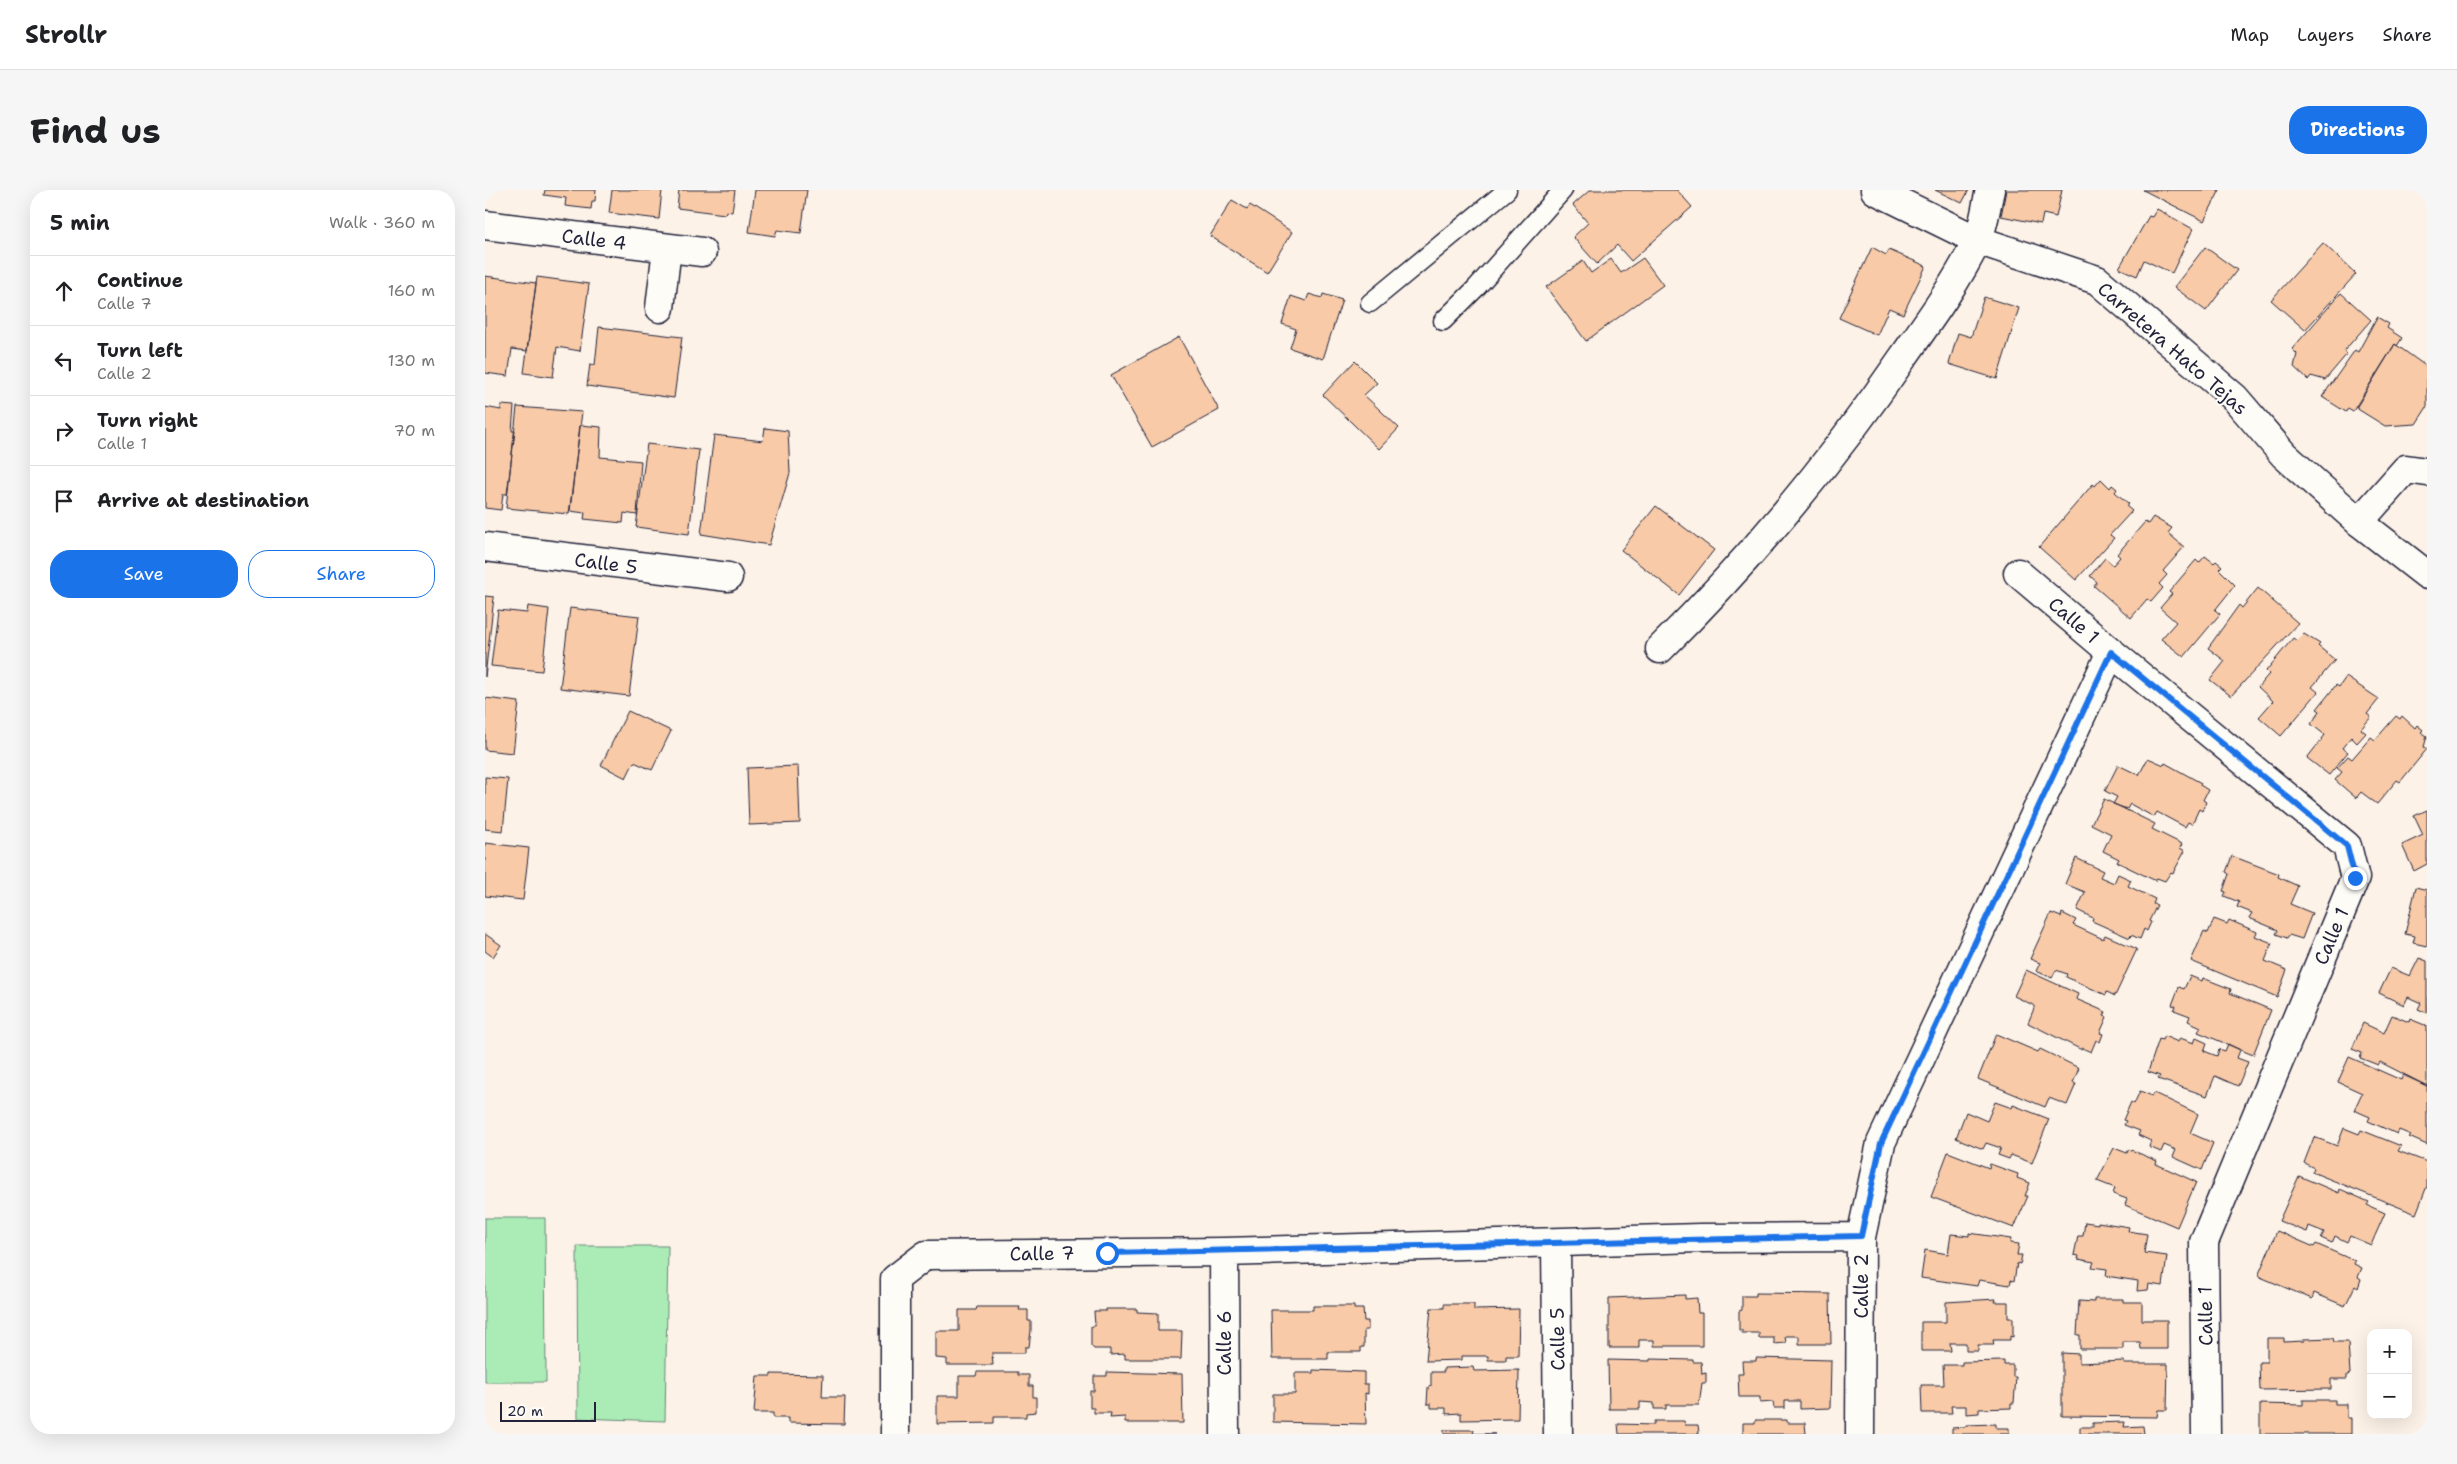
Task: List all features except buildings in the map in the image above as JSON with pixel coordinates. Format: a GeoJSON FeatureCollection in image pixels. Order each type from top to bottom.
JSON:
{"type":"FeatureCollection","features":[{"type":"Feature","properties":{"kind":"street","name":"Carretera Hato Tejas"},"geometry":{"type":"LineString","coordinates":[[1875,190],[1977,240],[2097,280],[2235,398],[2284,455],[2359,522],[2427,575]]}},
{"type":"Feature","properties":{"kind":"street"},"geometry":{"type":"LineString","coordinates":[[1661,649],[1721,588],[1800,497],[1881,391],[1948,293],[1977,240],[1990,190]]}},
{"type":"Feature","properties":{"kind":"street","name":"Calle 4"},"geometry":{"type":"LineString","coordinates":[[485,225],[702,252]]}},
{"type":"Feature","properties":{"kind":"street"},"geometry":{"type":"LineString","coordinates":[[659,308],[667,248]]}},
{"type":"Feature","properties":{"kind":"street"},"geometry":{"type":"LineString","coordinates":[[2359,522],[2417,471],[2417,453],[2427,452]]}},
{"type":"Feature","properties":{"kind":"street","name":"Calle 5"},"geometry":{"type":"LineString","coordinates":[[485,547],[728,577]]}},
{"type":"Feature","properties":{"kind":"street","name":"Calle 1"},"geometry":{"type":"LineString","coordinates":[[2018,573],[2347,846],[2355,878],[2204,1242],[2206,1434]]}},
{"type":"Feature","properties":{"kind":"street","name":"Calle 2"},"geometry":{"type":"LineString","coordinates":[[1860,1434],[1861,1236],[1881,1143],[2111,652]]}},
{"type":"Feature","properties":{"kind":"street","name":"Calle 7"},"geometry":{"type":"LineString","coordinates":[[895,1434],[895,1279],[926,1255],[1223,1252],[1556,1244],[1700,1238],[1861,1236]]}},
{"type":"Feature","properties":{"kind":"street","name":"Calle 5"},"geometry":{"type":"LineString","coordinates":[[1556,1244],[1558,1434]]}},
{"type":"Feature","properties":{"kind":"street","name":"Calle 6"},"geometry":{"type":"LineString","coordinates":[[1223,1252],[1225,1434]]}},
{"type":"Feature","properties":{"kind":"lane"},"geometry":{"type":"LineString","coordinates":[[1370,303],[1507,190]]}},
{"type":"Feature","properties":{"kind":"lane"},"geometry":{"type":"LineString","coordinates":[[1443,321],[1476,288],[1563,190]]}},
{"type":"Feature","properties":{"kind":"green space"},"geometry":{"type":"Polygon","coordinates":[[[485,1218],[545,1218],[546,1382],[485,1382],[485,1218]]]}},
{"type":"Feature","properties":{"kind":"green space"},"geometry":{"type":"Polygon","coordinates":[[[577,1246],[668,1246],[665,1421],[578,1418],[577,1246]]]}},
{"type":"Feature","properties":{"kind":"route"},"geometry":{"type":"LineString","coordinates":[[1107,1253],[1556,1244],[1700,1238],[1861,1236],[1881,1143],[2111,652],[2347,846],[2355,878]]}}]}
